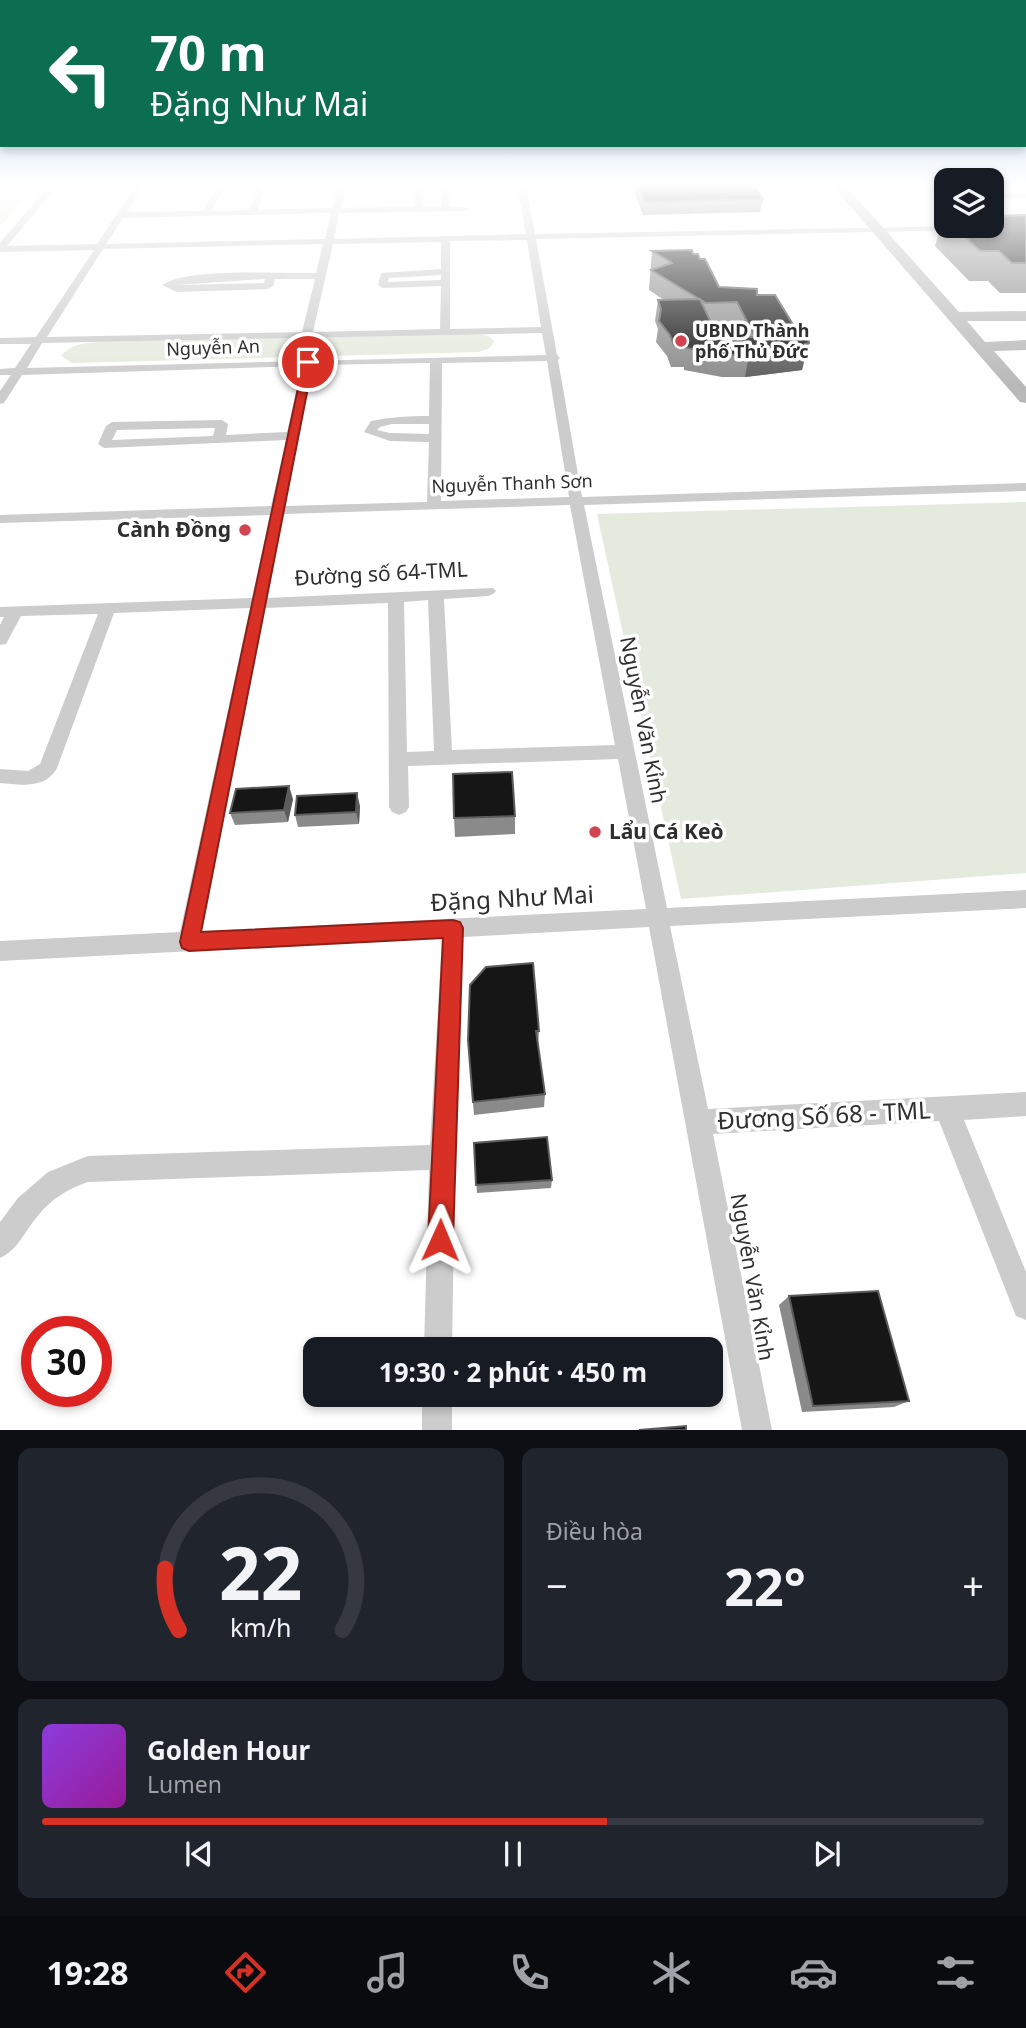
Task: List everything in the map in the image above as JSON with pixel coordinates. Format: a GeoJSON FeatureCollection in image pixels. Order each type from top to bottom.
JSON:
{"type":"FeatureCollection","features":[{"type":"Feature","properties":{"kind":"street"},"geometry":{"type":"LineString","coordinates":[[0,400],[96,251]]}},
{"type":"Feature","properties":{"kind":"street"},"geometry":{"type":"LineString","coordinates":[[307,334],[326,251]]}},
{"type":"Feature","properties":{"kind":"street"},"geometry":{"type":"LineString","coordinates":[[445,331],[446,251]]}},
{"type":"Feature","properties":{"kind":"street","name":"Nguyễn Văn Kỉnh"},"geometry":{"type":"LineString","coordinates":[[534,251],[576,501],[701,1122],[757,1430]]}},
{"type":"Feature","properties":{"kind":"street"},"geometry":{"type":"LineString","coordinates":[[895,251],[1026,398]]}},
{"type":"Feature","properties":{"kind":"street"},"geometry":{"type":"LineString","coordinates":[[384,275],[445,278],[383,285],[384,275]]}},
{"type":"Feature","properties":{"kind":"street"},"geometry":{"type":"LineString","coordinates":[[270,278],[268,286],[177,289],[167,285],[183,281],[320,276]]}},
{"type":"Feature","properties":{"kind":"street"},"geometry":{"type":"LineString","coordinates":[[954,317],[1026,316]]}},
{"type":"Feature","properties":{"kind":"street","name":"Nguyễn An"},"geometry":{"type":"LineString","coordinates":[[0,341],[548,330]]}},
{"type":"Feature","properties":{"kind":"street"},"geometry":{"type":"LineString","coordinates":[[980,346],[1026,345]]}},
{"type":"Feature","properties":{"kind":"street","name":"Nguyễn An"},"geometry":{"type":"LineString","coordinates":[[0,372],[308,362],[554,358]]}},
{"type":"Feature","properties":{"kind":"street"},"geometry":{"type":"LineString","coordinates":[[434,505],[436,361]]}},
{"type":"Feature","properties":{"kind":"street"},"geometry":{"type":"LineString","coordinates":[[189,942],[308,362]]}},
{"type":"Feature","properties":{"kind":"street"},"geometry":{"type":"LineString","coordinates":[[435,439],[390,437],[370,432],[375,424],[392,420],[436,420]]}},
{"type":"Feature","properties":{"kind":"street"},"geometry":{"type":"LineString","coordinates":[[219,439],[222,424],[112,426],[104,444],[293,436]]}},
{"type":"Feature","properties":{"kind":"street","name":"Nguyễn Thanh Sơn"},"geometry":{"type":"LineString","coordinates":[[0,519],[1026,486]]}},
{"type":"Feature","properties":{"kind":"street","name":"Đường số 64-TML"},"geometry":{"type":"LineString","coordinates":[[0,640],[7,612],[396,598],[488,591]]}},
{"type":"Feature","properties":{"kind":"street"},"geometry":{"type":"LineString","coordinates":[[436,596],[443,757]]}},
{"type":"Feature","properties":{"kind":"street"},"geometry":{"type":"LineString","coordinates":[[396,598],[399,807]]}},
{"type":"Feature","properties":{"kind":"street"},"geometry":{"type":"LineString","coordinates":[[0,776],[31,778],[48,768],[108,609]]}},
{"type":"Feature","properties":{"kind":"street"},"geometry":{"type":"LineString","coordinates":[[400,759],[627,752]]}},
{"type":"Feature","properties":{"kind":"street","name":"Đặng Như Mai"},"geometry":{"type":"LineString","coordinates":[[0,951],[1026,899]]}},
{"type":"Feature","properties":{"kind":"street"},"geometry":{"type":"LineString","coordinates":[[438,1337],[442,1157],[453,928]]}},
{"type":"Feature","properties":{"kind":"street","name":"Đương Số 68 - TML"},"geometry":{"type":"LineString","coordinates":[[701,1122],[1026,1104]]}},
{"type":"Feature","properties":{"kind":"street","name":"Đương Số 68 - TML"},"geometry":{"type":"LineString","coordinates":[[947,1109],[1026,1306]]}},
{"type":"Feature","properties":{"kind":"street"},"geometry":{"type":"LineString","coordinates":[[0,1245],[51,1182],[88,1168],[442,1157]]}},
{"type":"Feature","properties":{"kind":"street"},"geometry":{"type":"LineString","coordinates":[[437,1407],[437,1430]]}},
{"type":"Feature","properties":{"kind":"shaded area"},"geometry":{"type":"Polygon","coordinates":[[[478,333],[494,341],[490,348],[479,352],[72,363],[61,356],[73,347],[98,342],[478,333]]]}},
{"type":"Feature","properties":{"kind":"shaded area"},"geometry":{"type":"Polygon","coordinates":[[[1026,502],[1026,873],[681,899],[597,514],[1026,502]]]}},
{"type":"Feature","properties":{"kind":"building"},"geometry":{"type":"Polygon","coordinates":[[[652,251],[692,251],[700,259],[705,259],[719,287],[757,289],[757,295],[775,295],[800,336],[808,336],[809,343],[805,344],[807,348],[726,355],[687,348],[687,345],[674,345],[659,321],[661,309],[658,300],[699,299],[651,270],[672,263],[652,251]],[[700,300],[718,338],[755,337],[737,302],[706,303],[700,300]]]}},
{"type":"Feature","properties":{"kind":"building"},"geometry":{"type":"Polygon","coordinates":[[[980,251],[1026,251],[1026,263],[1012,263],[999,251],[980,251]]]}},
{"type":"Feature","properties":{"kind":"building"},"geometry":{"type":"Polygon","coordinates":[[[512,772],[515,816],[454,818],[453,774],[512,772]]]}},
{"type":"Feature","properties":{"kind":"building"},"geometry":{"type":"Polygon","coordinates":[[[289,786],[284,810],[230,813],[236,789],[289,786]]]}},
{"type":"Feature","properties":{"kind":"building"},"geometry":{"type":"Polygon","coordinates":[[[357,793],[356,812],[295,815],[297,796],[357,793]]]}},
{"type":"Feature","properties":{"kind":"building"},"geometry":{"type":"Polygon","coordinates":[[[533,963],[539,1031],[536,1031],[545,1094],[473,1102],[468,1040],[470,985],[486,967],[533,963]]]}},
{"type":"Feature","properties":{"kind":"building"},"geometry":{"type":"Polygon","coordinates":[[[547,1137],[552,1180],[476,1185],[474,1143],[547,1137]]]}},
{"type":"Feature","properties":{"kind":"building"},"geometry":{"type":"Polygon","coordinates":[[[878,1291],[909,1401],[813,1406],[789,1296],[878,1291]]]}},
{"type":"Feature","properties":{"kind":"building"},"geometry":{"type":"Polygon","coordinates":[[[686,1426],[686,1430],[639,1430],[686,1426]]]}},
{"type":"Feature","properties":{"kind":"place","name":"UBND Thành phố Thủ Đức"},"geometry":{"type":"Point","coordinates":[681,341]}},
{"type":"Feature","properties":{"kind":"place","name":"Cành Đồng"},"geometry":{"type":"Point","coordinates":[245,530]}},
{"type":"Feature","properties":{"kind":"place","name":"Lẩu Cá Keò"},"geometry":{"type":"Point","coordinates":[595,832]}},
{"type":"Feature","properties":{"kind":"route"},"geometry":{"type":"LineString","coordinates":[[308,362],[189,942],[453,928],[440,1240]]}}]}
